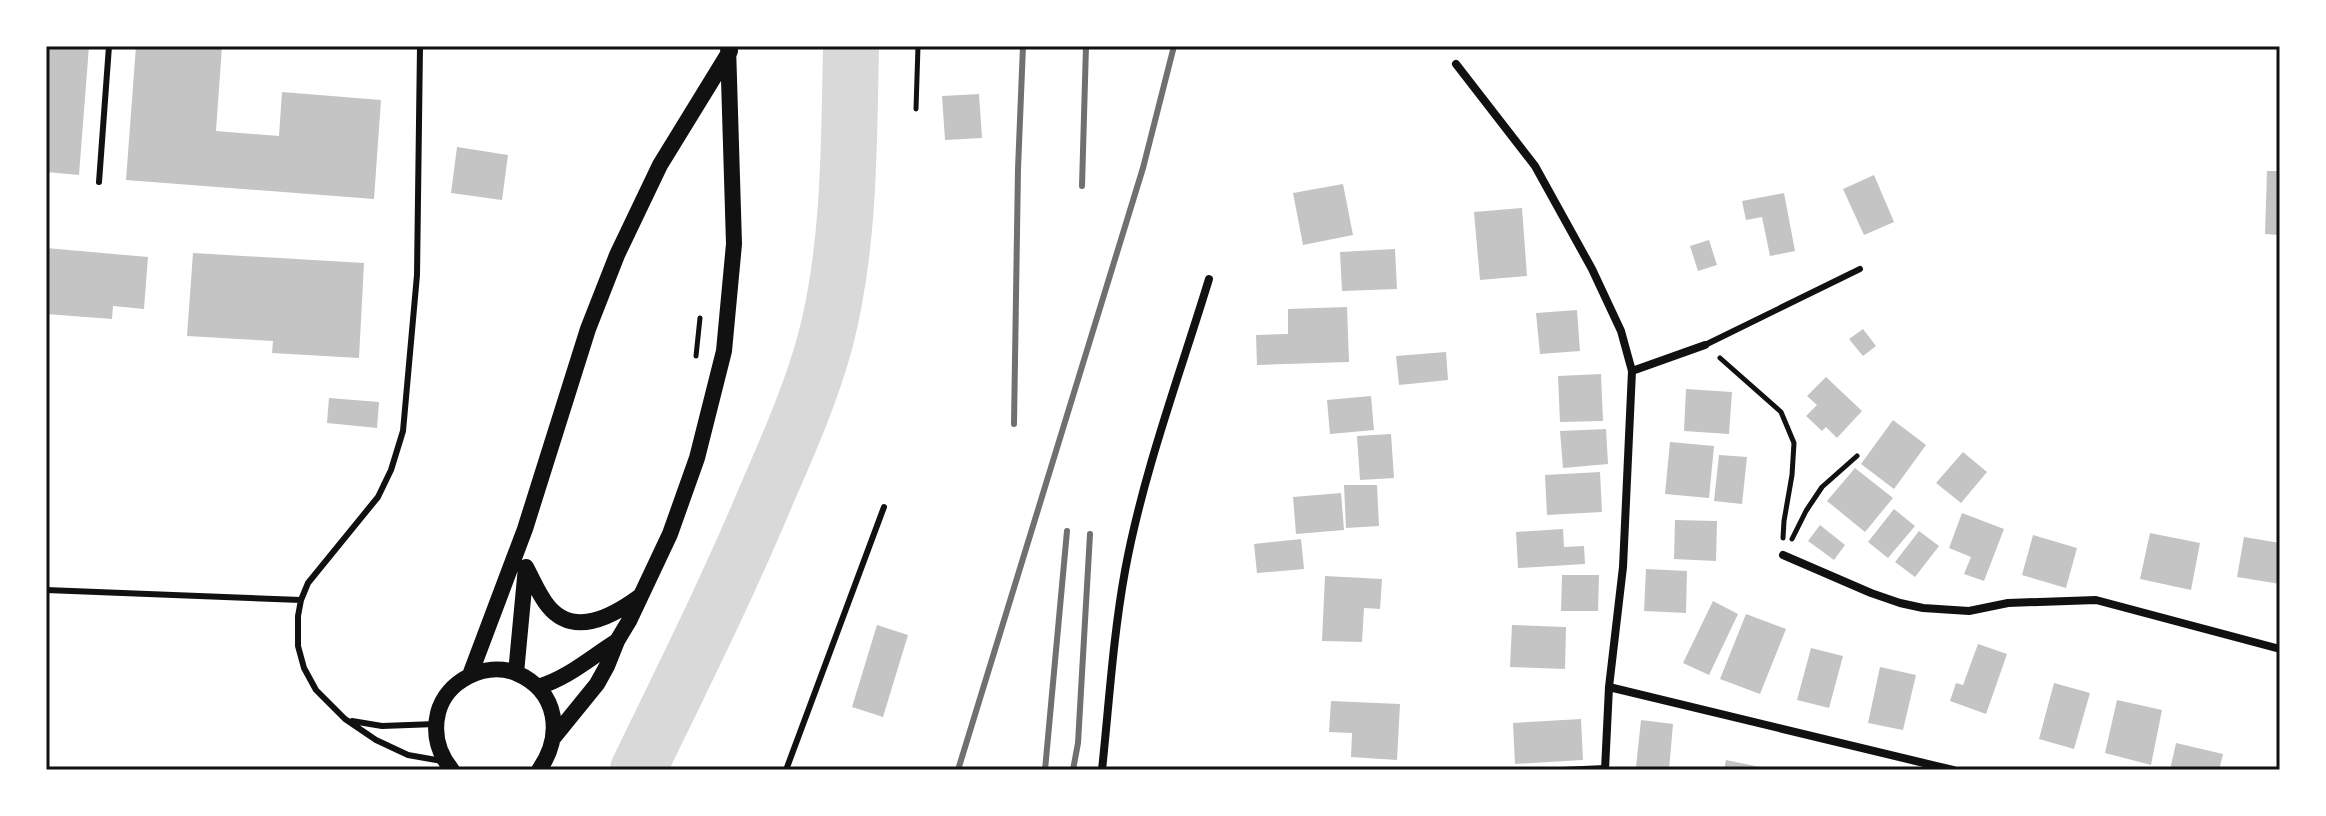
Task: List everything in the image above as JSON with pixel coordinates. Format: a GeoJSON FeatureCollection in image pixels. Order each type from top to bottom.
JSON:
{"type":"FeatureCollection","features":[{"type":"Feature","properties":{"kind":"main road"},"geometry":{"type":"LineString","coordinates":[[470,675],[525,529],[588,329],[623,242],[660,165],[731,46]]}},
{"type":"Feature","properties":{"kind":"main road"},"geometry":{"type":"LineString","coordinates":[[554,737],[597,684],[607,666],[670,534],[697,458],[724,351],[734,244],[731,46]]}},
{"type":"Feature","properties":{"kind":"main road"},"geometry":{"type":"LineString","coordinates":[[516,673],[526,567],[525,529]]}},
{"type":"Feature","properties":{"kind":"main road"},"geometry":{"type":"LineString","coordinates":[[526,567],[549,607],[568,620],[582,623],[600,620],[620,611],[642,594]]}},
{"type":"Feature","properties":{"kind":"main road"},"geometry":{"type":"LineString","coordinates":[[538,687],[566,676],[617,641]]}},
{"type":"Feature","properties":{"kind":"main road"},"geometry":{"type":"LineString","coordinates":[[449,766],[439,750],[436,724],[439,709],[446,694],[457,683],[470,675],[493,669],[516,673],[538,687],[552,710],[554,737],[549,754],[539,770]]}},
{"type":"Feature","properties":{"kind":"street"},"geometry":{"type":"LineString","coordinates":[[1456,64],[1535,166],[1592,269],[1621,331],[1632,371],[1623,567],[1609,687],[1605,769]]}},
{"type":"Feature","properties":{"kind":"street"},"geometry":{"type":"LineString","coordinates":[[1102,770],[1116,621],[1125,568],[1152,462],[1209,279]]}},
{"type":"Feature","properties":{"kind":"street"},"geometry":{"type":"LineString","coordinates":[[1632,371],[1705,345]]}},
{"type":"Feature","properties":{"kind":"street"},"geometry":{"type":"LineString","coordinates":[[1783,555],[1871,593],[1923,608],[1969,611],[2008,603],[2096,600],[2280,649]]}},
{"type":"Feature","properties":{"kind":"street"},"geometry":{"type":"LineString","coordinates":[[1609,687],[1953,770]]}},
{"type":"Feature","properties":{"kind":"lane"},"geometry":{"type":"LineString","coordinates":[[99,182],[109,46]]}},
{"type":"Feature","properties":{"kind":"lane"},"geometry":{"type":"LineString","coordinates":[[420,46],[417,275],[403,431],[391,470],[378,497],[314,575],[301,600],[298,646],[304,668],[316,690],[345,719],[376,740],[408,755],[449,766]]}},
{"type":"Feature","properties":{"kind":"lane"},"geometry":{"type":"LineString","coordinates":[[1705,345],[1860,269]]}},
{"type":"Feature","properties":{"kind":"lane"},"geometry":{"type":"LineString","coordinates":[[786,770],[884,507]]}},
{"type":"Feature","properties":{"kind":"lane"},"geometry":{"type":"LineString","coordinates":[[46,590],[301,600]]}},
{"type":"Feature","properties":{"kind":"lane"},"geometry":{"type":"LineString","coordinates":[[345,719],[382,726],[436,724]]}},
{"type":"Feature","properties":{"kind":"lane"},"geometry":{"type":"LineString","coordinates":[[1562,770],[1605,769]]}},
{"type":"Feature","properties":{"kind":"path"},"geometry":{"type":"LineString","coordinates":[[916,109],[918,46]]}},
{"type":"Feature","properties":{"kind":"path"},"geometry":{"type":"LineString","coordinates":[[696,356],[701,310]]}},
{"type":"Feature","properties":{"kind":"path"},"geometry":{"type":"LineString","coordinates":[[1705,345],[1781,412],[1794,443],[1784,521]]}},
{"type":"Feature","properties":{"kind":"path"},"geometry":{"type":"LineString","coordinates":[[1792,538],[1822,487],[1857,456]]}},
{"type":"Feature","properties":{"kind":"building"},"geometry":{"type":"Polygon","coordinates":[[[46,46],[89,46],[79,175],[46,172],[46,46]]]}},
{"type":"Feature","properties":{"kind":"building"},"geometry":{"type":"Polygon","coordinates":[[[136,46],[222,46],[216,131],[279,136],[282,92],[381,100],[374,199],[126,180],[136,46]]]}},
{"type":"Feature","properties":{"kind":"building"},"geometry":{"type":"Polygon","coordinates":[[[979,94],[982,138],[945,140],[942,96],[979,94]]]}},
{"type":"Feature","properties":{"kind":"building"},"geometry":{"type":"Polygon","coordinates":[[[457,147],[508,155],[502,200],[451,193],[457,147]]]}},
{"type":"Feature","properties":{"kind":"building"},"geometry":{"type":"Polygon","coordinates":[[[2267,171],[2280,171],[2280,235],[2265,234],[2267,171]]]}},
{"type":"Feature","properties":{"kind":"building"},"geometry":{"type":"Polygon","coordinates":[[[1874,175],[1894,222],[1864,235],[1843,189],[1874,175]]]}},
{"type":"Feature","properties":{"kind":"building"},"geometry":{"type":"Polygon","coordinates":[[[1343,184],[1353,235],[1303,245],[1293,193],[1343,184]]]}},
{"type":"Feature","properties":{"kind":"building"},"geometry":{"type":"Polygon","coordinates":[[[1784,193],[1795,251],[1770,256],[1762,217],[1746,220],[1742,201],[1784,193]]]}},
{"type":"Feature","properties":{"kind":"building"},"geometry":{"type":"Polygon","coordinates":[[[1522,208],[1527,276],[1480,280],[1474,212],[1522,208]]]}},
{"type":"Feature","properties":{"kind":"building"},"geometry":{"type":"Polygon","coordinates":[[[1709,240],[1717,265],[1698,271],[1690,246],[1709,240]]]}},
{"type":"Feature","properties":{"kind":"building"},"geometry":{"type":"Polygon","coordinates":[[[46,248],[148,257],[144,309],[113,306],[112,319],[46,314],[46,248]]]}},
{"type":"Feature","properties":{"kind":"building"},"geometry":{"type":"Polygon","coordinates":[[[1395,249],[1397,289],[1342,291],[1340,252],[1395,249]]]}},
{"type":"Feature","properties":{"kind":"building"},"geometry":{"type":"Polygon","coordinates":[[[193,253],[364,263],[359,358],[272,353],[273,341],[187,336],[193,253]]]}},
{"type":"Feature","properties":{"kind":"building"},"geometry":{"type":"Polygon","coordinates":[[[1347,307],[1349,362],[1257,365],[1256,335],[1288,334],[1288,309],[1347,307]]]}},
{"type":"Feature","properties":{"kind":"building"},"geometry":{"type":"Polygon","coordinates":[[[1577,310],[1580,351],[1540,354],[1536,313],[1577,310]]]}},
{"type":"Feature","properties":{"kind":"building"},"geometry":{"type":"Polygon","coordinates":[[[1863,329],[1876,346],[1863,356],[1849,339],[1863,329]]]}},
{"type":"Feature","properties":{"kind":"building"},"geometry":{"type":"Polygon","coordinates":[[[1446,352],[1448,380],[1399,385],[1396,356],[1446,352]]]}},
{"type":"Feature","properties":{"kind":"building"},"geometry":{"type":"Polygon","coordinates":[[[1601,374],[1603,421],[1560,422],[1558,376],[1601,374]]]}},
{"type":"Feature","properties":{"kind":"building"},"geometry":{"type":"Polygon","coordinates":[[[1826,377],[1862,411],[1837,438],[1826,427],[1822,431],[1806,416],[1817,405],[1807,396],[1826,377]]]}},
{"type":"Feature","properties":{"kind":"building"},"geometry":{"type":"Polygon","coordinates":[[[1686,389],[1732,392],[1729,434],[1684,431],[1686,389]]]}},
{"type":"Feature","properties":{"kind":"building"},"geometry":{"type":"Polygon","coordinates":[[[1371,396],[1374,430],[1330,434],[1327,400],[1371,396]]]}},
{"type":"Feature","properties":{"kind":"building"},"geometry":{"type":"Polygon","coordinates":[[[329,398],[379,402],[377,428],[327,423],[329,398]]]}},
{"type":"Feature","properties":{"kind":"building"},"geometry":{"type":"Polygon","coordinates":[[[1893,420],[1926,445],[1894,489],[1861,464],[1893,420]]]}},
{"type":"Feature","properties":{"kind":"building"},"geometry":{"type":"Polygon","coordinates":[[[1606,429],[1608,464],[1563,468],[1560,431],[1606,429]]]}},
{"type":"Feature","properties":{"kind":"building"},"geometry":{"type":"Polygon","coordinates":[[[1391,434],[1394,478],[1360,480],[1357,436],[1391,434]]]}},
{"type":"Feature","properties":{"kind":"building"},"geometry":{"type":"Polygon","coordinates":[[[1670,442],[1714,446],[1709,498],[1665,494],[1670,442]]]}},
{"type":"Feature","properties":{"kind":"building"},"geometry":{"type":"Polygon","coordinates":[[[1963,452],[1987,472],[1961,503],[1936,483],[1963,452]]]}},
{"type":"Feature","properties":{"kind":"building"},"geometry":{"type":"Polygon","coordinates":[[[1719,455],[1747,457],[1742,504],[1714,501],[1719,455]]]}},
{"type":"Feature","properties":{"kind":"building"},"geometry":{"type":"Polygon","coordinates":[[[1855,468],[1893,498],[1865,532],[1827,501],[1855,468]]]}},
{"type":"Feature","properties":{"kind":"building"},"geometry":{"type":"Polygon","coordinates":[[[1600,472],[1602,512],[1547,515],[1545,475],[1600,472]]]}},
{"type":"Feature","properties":{"kind":"building"},"geometry":{"type":"Polygon","coordinates":[[[1344,485],[1377,485],[1379,526],[1346,528],[1344,485]]]}},
{"type":"Feature","properties":{"kind":"building"},"geometry":{"type":"Polygon","coordinates":[[[1341,493],[1344,530],[1296,534],[1293,497],[1341,493]]]}},
{"type":"Feature","properties":{"kind":"building"},"geometry":{"type":"Polygon","coordinates":[[[1894,509],[1915,526],[1888,558],[1868,542],[1894,509]]]}},
{"type":"Feature","properties":{"kind":"building"},"geometry":{"type":"Polygon","coordinates":[[[1962,513],[2004,529],[1984,581],[1964,574],[1971,557],[1949,548],[1962,513]]]}},
{"type":"Feature","properties":{"kind":"building"},"geometry":{"type":"Polygon","coordinates":[[[1675,520],[1717,521],[1716,561],[1674,559],[1675,520]]]}},
{"type":"Feature","properties":{"kind":"building"},"geometry":{"type":"Polygon","coordinates":[[[1820,525],[1845,545],[1834,560],[1808,541],[1820,525]]]}},
{"type":"Feature","properties":{"kind":"building"},"geometry":{"type":"Polygon","coordinates":[[[1563,529],[1564,547],[1584,546],[1585,564],[1518,568],[1516,532],[1563,529]]]}},
{"type":"Feature","properties":{"kind":"building"},"geometry":{"type":"Polygon","coordinates":[[[1919,531],[1939,546],[1915,577],[1895,562],[1919,531]]]}},
{"type":"Feature","properties":{"kind":"building"},"geometry":{"type":"Polygon","coordinates":[[[2150,533],[2200,543],[2191,590],[2140,579],[2150,533]]]}},
{"type":"Feature","properties":{"kind":"building"},"geometry":{"type":"Polygon","coordinates":[[[2033,535],[2077,548],[2066,588],[2022,575],[2033,535]]]}},
{"type":"Feature","properties":{"kind":"building"},"geometry":{"type":"Polygon","coordinates":[[[2244,537],[2280,543],[2280,584],[2237,577],[2244,537]]]}},
{"type":"Feature","properties":{"kind":"building"},"geometry":{"type":"Polygon","coordinates":[[[1301,539],[1304,569],[1257,573],[1254,544],[1301,539]]]}},
{"type":"Feature","properties":{"kind":"building"},"geometry":{"type":"Polygon","coordinates":[[[1646,569],[1687,571],[1686,613],[1644,611],[1646,569]]]}},
{"type":"Feature","properties":{"kind":"building"},"geometry":{"type":"Polygon","coordinates":[[[1562,575],[1599,575],[1598,611],[1561,611],[1562,575]]]}},
{"type":"Feature","properties":{"kind":"building"},"geometry":{"type":"Polygon","coordinates":[[[1325,576],[1382,579],[1380,609],[1364,608],[1362,642],[1322,641],[1325,576]]]}},
{"type":"Feature","properties":{"kind":"building"},"geometry":{"type":"Polygon","coordinates":[[[1713,601],[1738,614],[1709,675],[1683,663],[1713,601]]]}},
{"type":"Feature","properties":{"kind":"building"},"geometry":{"type":"Polygon","coordinates":[[[1746,614],[1786,629],[1760,694],[1720,679],[1746,614]]]}},
{"type":"Feature","properties":{"kind":"building"},"geometry":{"type":"Polygon","coordinates":[[[877,625],[908,635],[883,717],[852,707],[877,625]]]}},
{"type":"Feature","properties":{"kind":"building"},"geometry":{"type":"Polygon","coordinates":[[[1512,625],[1566,627],[1565,669],[1510,667],[1512,625]]]}},
{"type":"Feature","properties":{"kind":"building"},"geometry":{"type":"Polygon","coordinates":[[[1978,644],[2007,654],[1986,714],[1950,701],[1956,683],[1963,685],[1978,644]]]}},
{"type":"Feature","properties":{"kind":"building"},"geometry":{"type":"Polygon","coordinates":[[[1811,648],[1843,656],[1829,708],[1797,700],[1811,648]]]}},
{"type":"Feature","properties":{"kind":"building"},"geometry":{"type":"Polygon","coordinates":[[[1880,667],[1916,675],[1903,730],[1868,723],[1880,667]]]}},
{"type":"Feature","properties":{"kind":"building"},"geometry":{"type":"Polygon","coordinates":[[[2054,683],[2090,693],[2074,749],[2039,739],[2054,683]]]}},
{"type":"Feature","properties":{"kind":"building"},"geometry":{"type":"Polygon","coordinates":[[[2117,700],[2162,710],[2151,765],[2105,753],[2117,700]]]}},
{"type":"Feature","properties":{"kind":"building"},"geometry":{"type":"Polygon","coordinates":[[[1331,701],[1400,704],[1397,760],[1351,757],[1352,733],[1329,732],[1331,701]]]}},
{"type":"Feature","properties":{"kind":"building"},"geometry":{"type":"Polygon","coordinates":[[[1581,719],[1583,760],[1515,764],[1513,723],[1581,719]]]}},
{"type":"Feature","properties":{"kind":"building"},"geometry":{"type":"Polygon","coordinates":[[[1641,720],[1673,724],[1669,770],[1636,767],[1641,720]]]}},
{"type":"Feature","properties":{"kind":"building"},"geometry":{"type":"Polygon","coordinates":[[[2176,743],[2223,754],[2219,770],[2170,770],[2176,743]]]}},
{"type":"Feature","properties":{"kind":"building"},"geometry":{"type":"Polygon","coordinates":[[[1726,760],[1770,769],[1770,770],[1724,770],[1726,760]]]}},
{"type":"Feature","properties":{"kind":"waterway"},"geometry":{"type":"LineString","coordinates":[[638,770],[738,560],[807,398],[825,342],[844,232],[851,46]]}},
{"type":"Feature","properties":{"kind":"railway"},"geometry":{"type":"LineString","coordinates":[[1014,424],[1023,46]]}},
{"type":"Feature","properties":{"kind":"railway"},"geometry":{"type":"LineString","coordinates":[[1082,186],[1086,46]]}},
{"type":"Feature","properties":{"kind":"railway"},"geometry":{"type":"LineString","coordinates":[[958,770],[1143,168],[1174,46]]}},
{"type":"Feature","properties":{"kind":"railway"},"geometry":{"type":"LineString","coordinates":[[1045,770],[1067,531]]}},
{"type":"Feature","properties":{"kind":"railway"},"geometry":{"type":"LineString","coordinates":[[1073,770],[1078,743],[1090,534]]}}]}
